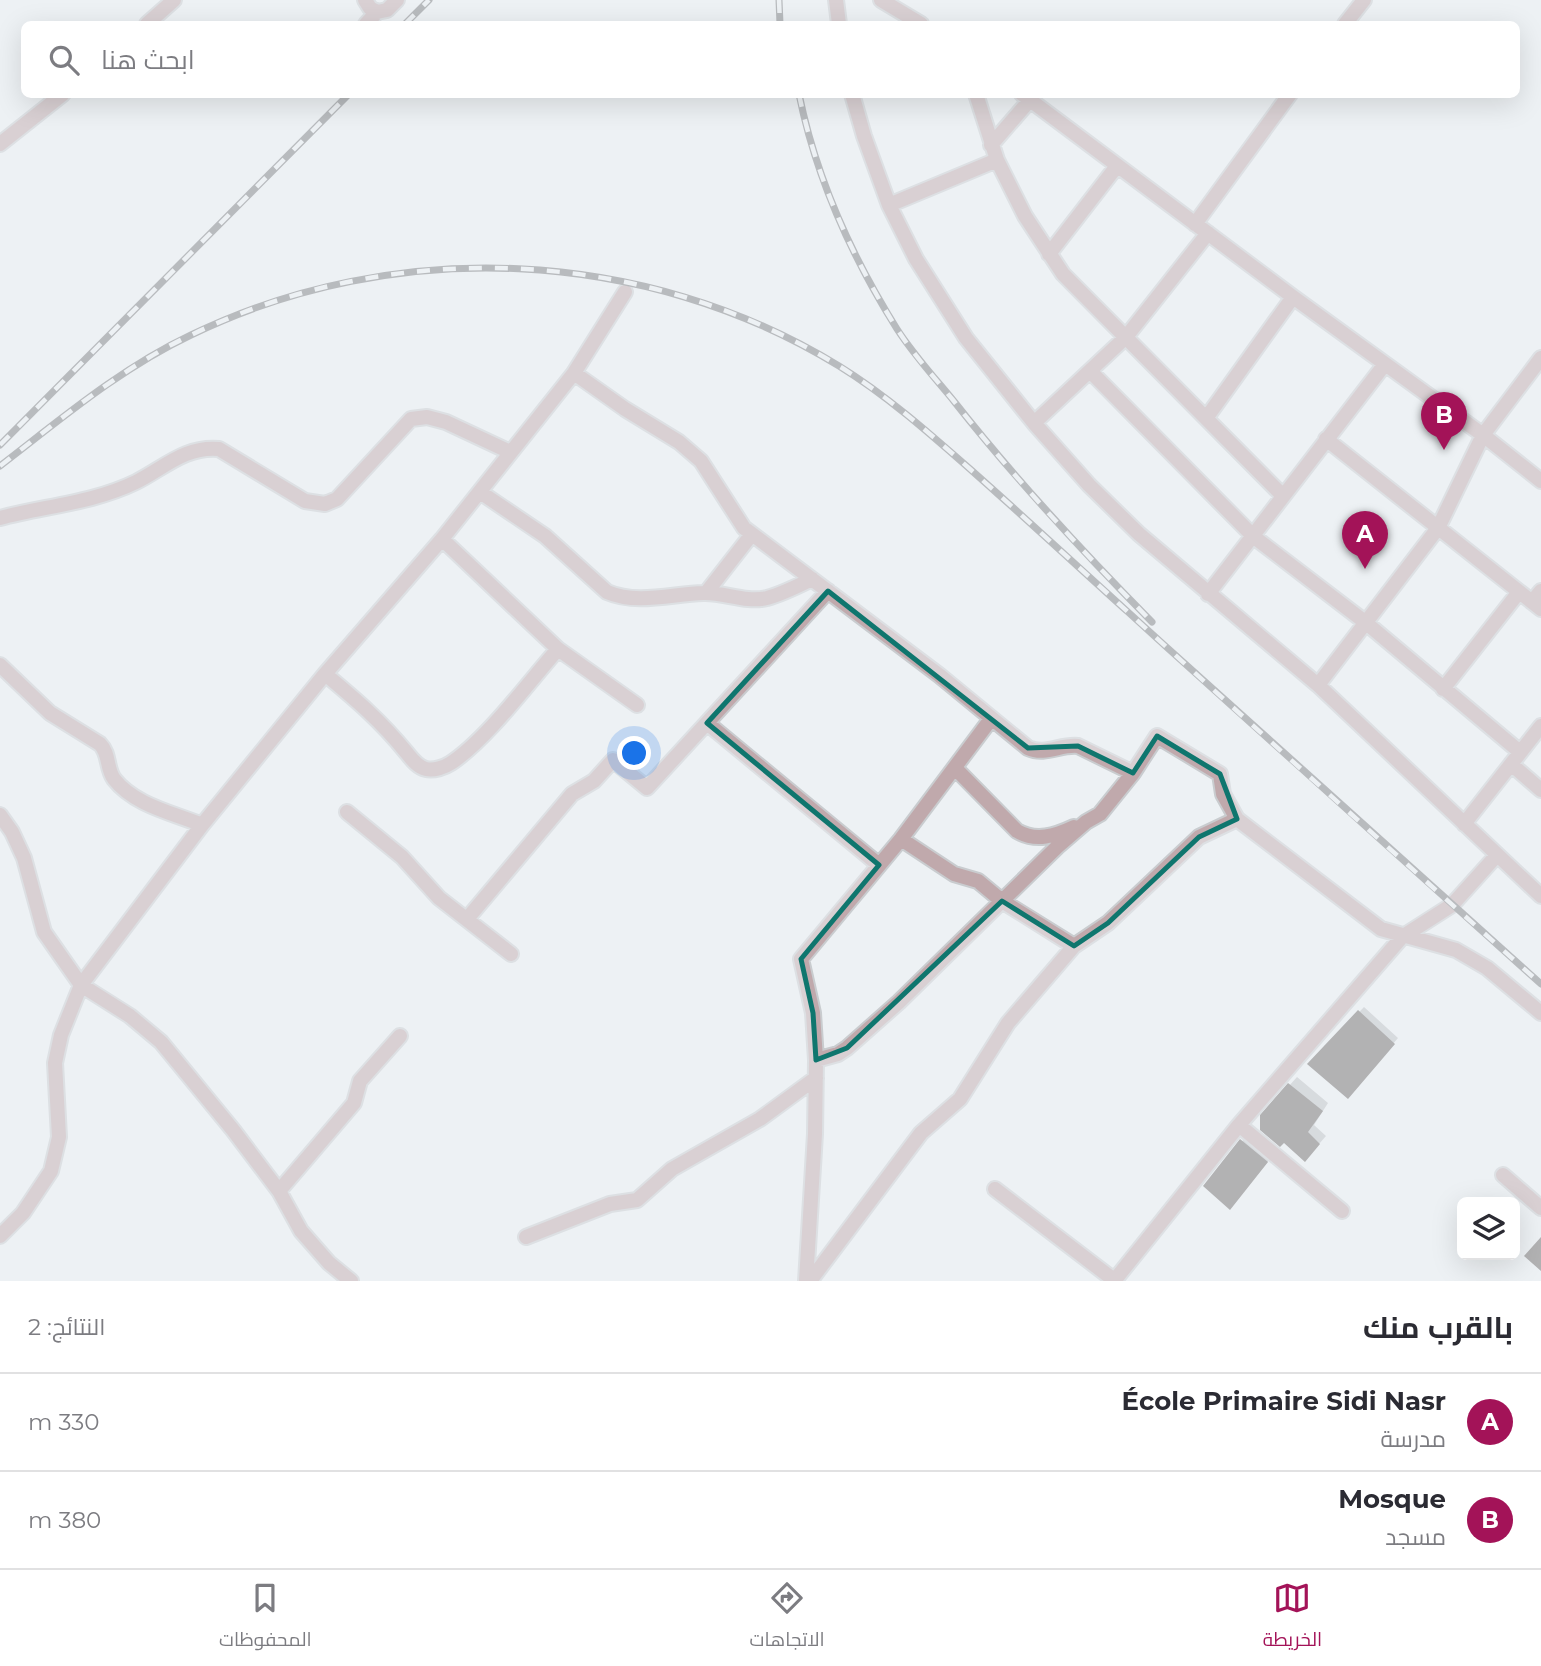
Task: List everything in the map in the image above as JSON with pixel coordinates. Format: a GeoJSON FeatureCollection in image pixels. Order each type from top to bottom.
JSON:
{"type":"FeatureCollection","features":[{"type":"Feature","properties":{"kind":"street"},"geometry":{"type":"LineString","coordinates":[[150,21],[174,0]]}},
{"type":"Feature","properties":{"kind":"street"},"geometry":{"type":"LineString","coordinates":[[365,0],[370,8],[377,12]]}},
{"type":"Feature","properties":{"kind":"street"},"geometry":{"type":"LineString","coordinates":[[369,21],[377,12],[387,10],[397,0]]}},
{"type":"Feature","properties":{"kind":"street"},"geometry":{"type":"LineString","coordinates":[[836,0],[839,21]]}},
{"type":"Feature","properties":{"kind":"street"},"geometry":{"type":"LineString","coordinates":[[881,0],[916,21]]}},
{"type":"Feature","properties":{"kind":"street"},"geometry":{"type":"LineString","coordinates":[[1347,21],[1364,0]]}},
{"type":"Feature","properties":{"kind":"street"},"geometry":{"type":"LineString","coordinates":[[0,144],[58,98]]}},
{"type":"Feature","properties":{"kind":"street"},"geometry":{"type":"LineString","coordinates":[[853,98],[889,205],[916,259],[966,338],[1034,423],[1109,505],[1208,594],[1318,685],[1541,896]]}},
{"type":"Feature","properties":{"kind":"street"},"geometry":{"type":"LineString","coordinates":[[977,98],[997,160],[1025,216],[1063,274],[1283,496]]}},
{"type":"Feature","properties":{"kind":"street"},"geometry":{"type":"LineString","coordinates":[[991,145],[1025,98]]}},
{"type":"Feature","properties":{"kind":"street"},"geometry":{"type":"LineString","coordinates":[[1027,98],[1293,298],[1483,435],[1541,481]]}},
{"type":"Feature","properties":{"kind":"street"},"geometry":{"type":"LineString","coordinates":[[1195,223],[1287,98]]}},
{"type":"Feature","properties":{"kind":"street"},"geometry":{"type":"LineString","coordinates":[[889,205],[997,160]]}},
{"type":"Feature","properties":{"kind":"street"},"geometry":{"type":"LineString","coordinates":[[1049,254],[1117,166]]}},
{"type":"Feature","properties":{"kind":"street"},"geometry":{"type":"LineString","coordinates":[[1034,423],[1126,337],[1208,233]]}},
{"type":"Feature","properties":{"kind":"street"},"geometry":{"type":"LineString","coordinates":[[0,1236],[23,1213],[51,1171],[59,1137],[55,1063],[61,1035],[81,985],[201,825],[325,674],[442,539],[574,373],[625,292]]}},
{"type":"Feature","properties":{"kind":"street"},"geometry":{"type":"LineString","coordinates":[[1207,417],[1293,298]]}},
{"type":"Feature","properties":{"kind":"street"},"geometry":{"type":"LineString","coordinates":[[1318,685],[1438,528],[1483,435],[1541,358]]}},
{"type":"Feature","properties":{"kind":"street"},"geometry":{"type":"LineString","coordinates":[[1208,594],[1385,364]]}},
{"type":"Feature","properties":{"kind":"street"},"geometry":{"type":"LineString","coordinates":[[1091,372],[1254,537],[1365,622],[1443,689],[1516,758],[1541,790]]}},
{"type":"Feature","properties":{"kind":"street"},"geometry":{"type":"LineString","coordinates":[[574,373],[679,442],[701,461],[744,527],[939,675],[1028,748],[1045,752],[1068,745],[1078,746],[1133,773]]}},
{"type":"Feature","properties":{"kind":"street"},"geometry":{"type":"LineString","coordinates":[[0,518],[96,498],[135,482],[188,452],[206,448],[219,449],[305,501],[326,505],[337,499],[411,419],[427,416],[510,452]]}},
{"type":"Feature","properties":{"kind":"street"},"geometry":{"type":"LineString","coordinates":[[1326,439],[1519,592],[1538,601]]}},
{"type":"Feature","properties":{"kind":"street"},"geometry":{"type":"LineString","coordinates":[[480,492],[545,536],[601,586],[617,596],[630,598],[706,593],[735,598],[766,598],[812,579]]}},
{"type":"Feature","properties":{"kind":"street"},"geometry":{"type":"LineString","coordinates":[[706,593],[752,534]]}},
{"type":"Feature","properties":{"kind":"street"},"geometry":{"type":"LineString","coordinates":[[442,539],[558,649],[637,705]]}},
{"type":"Feature","properties":{"kind":"street"},"geometry":{"type":"LineString","coordinates":[[467,919],[572,794],[594,781],[613,760],[647,788],[828,591]]}},
{"type":"Feature","properties":{"kind":"street"},"geometry":{"type":"LineString","coordinates":[[1443,689],[1519,592]]}},
{"type":"Feature","properties":{"kind":"street"},"geometry":{"type":"LineString","coordinates":[[325,674],[380,721],[414,762],[425,769],[438,769],[449,765],[491,726],[558,649]]}},
{"type":"Feature","properties":{"kind":"street"},"geometry":{"type":"LineString","coordinates":[[0,665],[50,713],[104,749],[112,777],[129,794],[158,809],[201,825]]}},
{"type":"Feature","properties":{"kind":"street"},"geometry":{"type":"LineString","coordinates":[[808,1281],[816,1060],[813,1013],[801,959],[901,839],[991,719]]}},
{"type":"Feature","properties":{"kind":"street"},"geometry":{"type":"LineString","coordinates":[[707,723],[879,864]]}},
{"type":"Feature","properties":{"kind":"street"},"geometry":{"type":"LineString","coordinates":[[1464,824],[1541,726]]}},
{"type":"Feature","properties":{"kind":"street"},"geometry":{"type":"LineString","coordinates":[[955,768],[1017,831],[1035,838],[1045,837],[1063,832],[1100,814],[1133,773],[1157,736],[1220,774],[1223,794],[1237,819],[1381,929],[1456,950],[1486,968],[1541,1013]]}},
{"type":"Feature","properties":{"kind":"street"},"geometry":{"type":"LineString","coordinates":[[347,813],[402,857],[439,898],[511,954]]}},
{"type":"Feature","properties":{"kind":"street"},"geometry":{"type":"LineString","coordinates":[[0,815],[24,858],[44,932],[81,985],[130,1016],[161,1042],[279,1191],[301,1231],[329,1262],[351,1281]]}},
{"type":"Feature","properties":{"kind":"street"},"geometry":{"type":"LineString","coordinates":[[808,1281],[921,1133],[960,1099],[1008,1023],[1074,946],[1108,923],[1199,837],[1237,819]]}},
{"type":"Feature","properties":{"kind":"street"},"geometry":{"type":"LineString","coordinates":[[816,1060],[838,1054],[847,1048],[899,1002],[1057,846],[1086,822]]}},
{"type":"Feature","properties":{"kind":"street"},"geometry":{"type":"LineString","coordinates":[[901,839],[954,874],[978,881],[1002,901],[1074,946]]}},
{"type":"Feature","properties":{"kind":"street"},"geometry":{"type":"LineString","coordinates":[[995,1189],[1114,1281],[1238,1125],[1402,937],[1452,905],[1497,855]]}},
{"type":"Feature","properties":{"kind":"street"},"geometry":{"type":"LineString","coordinates":[[279,1191],[355,1103],[360,1081],[400,1036]]}},
{"type":"Feature","properties":{"kind":"street"},"geometry":{"type":"LineString","coordinates":[[526,1237],[610,1204],[637,1200],[671,1169],[751,1125],[816,1078]]}},
{"type":"Feature","properties":{"kind":"street"},"geometry":{"type":"LineString","coordinates":[[1238,1125],[1342,1211]]}},
{"type":"Feature","properties":{"kind":"street"},"geometry":{"type":"LineString","coordinates":[[1503,1175],[1541,1208]]}},
{"type":"Feature","properties":{"kind":"highlighted area"},"geometry":{"type":"Polygon","coordinates":[[[828,591],[1028,748],[1078,746],[1133,773],[1157,736],[1220,774],[1237,819],[1199,837],[1108,923],[1074,946],[1002,901],[847,1048],[816,1060],[813,1013],[801,959],[879,865],[707,723],[828,591]]]}},
{"type":"Feature","properties":{"kind":"building"},"geometry":{"type":"Polygon","coordinates":[[[1358,1010],[1395,1044],[1348,1099],[1307,1064],[1358,1010]]]}},
{"type":"Feature","properties":{"kind":"building"},"geometry":{"type":"Polygon","coordinates":[[[1288,1083],[1323,1111],[1308,1132],[1320,1144],[1305,1162],[1284,1143],[1280,1147],[1260,1130],[1260,1115],[1288,1083]]]}},
{"type":"Feature","properties":{"kind":"building"},"geometry":{"type":"Polygon","coordinates":[[[1240,1139],[1268,1162],[1230,1210],[1203,1186],[1240,1139]]]}},
{"type":"Feature","properties":{"kind":"building"},"geometry":{"type":"Polygon","coordinates":[[[1541,1237],[1541,1271],[1524,1256],[1541,1237]]]}},
{"type":"Feature","properties":{"kind":"railway"},"geometry":{"type":"LineString","coordinates":[[408,21],[429,0]]}},
{"type":"Feature","properties":{"kind":"railway"},"geometry":{"type":"LineString","coordinates":[[779,0],[780,21]]}},
{"type":"Feature","properties":{"kind":"railway"},"geometry":{"type":"LineString","coordinates":[[0,445],[345,98]]}},
{"type":"Feature","properties":{"kind":"railway"},"geometry":{"type":"LineString","coordinates":[[800,98],[815,156],[838,216],[865,274],[897,329],[1000,458],[1152,622]]}},
{"type":"Feature","properties":{"kind":"railway"},"geometry":{"type":"LineString","coordinates":[[0,466],[92,395],[165,348],[269,303],[351,281],[435,270],[519,269],[603,278],[685,297],[764,326],[839,366],[906,414],[1541,984]]}},
{"type":"Feature","properties":{"kind":"place","name":"Mosque"},"geometry":{"type":"Point","coordinates":[1444,450]}},
{"type":"Feature","properties":{"kind":"place","name":"École Primaire Sidi Nasr"},"geometry":{"type":"Point","coordinates":[1365,569]}}]}
